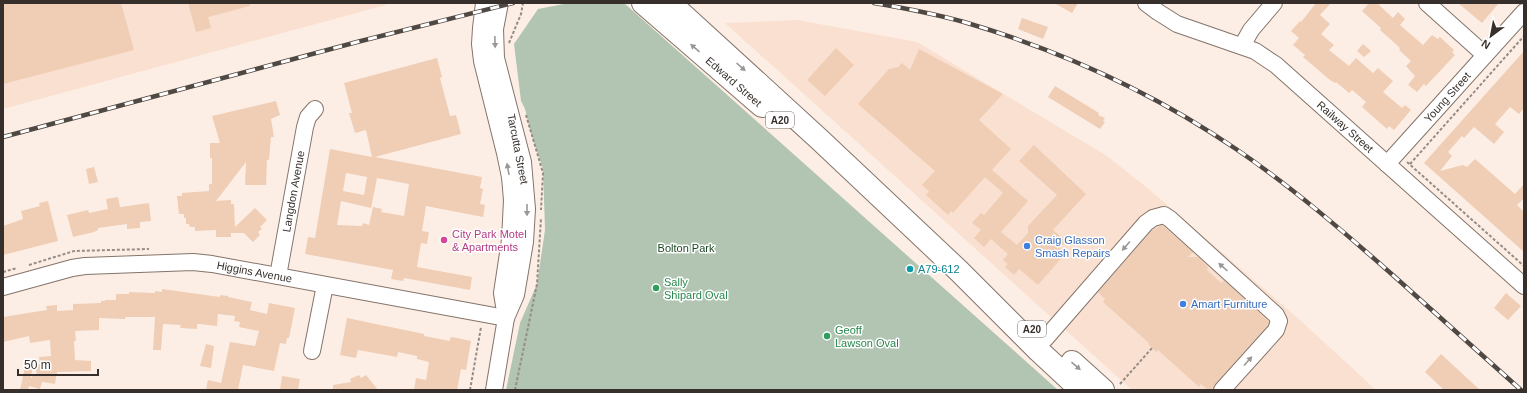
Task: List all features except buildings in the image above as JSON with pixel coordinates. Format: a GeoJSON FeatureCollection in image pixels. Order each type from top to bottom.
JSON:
{"type":"FeatureCollection","features":[{"type":"Feature","properties":{"kind":"highway","name":"Edward Street"},"geometry":{"type":"LineString","coordinates":[[643,3],[740,88],[920,234]]}},
{"type":"Feature","properties":{"kind":"highway","name":"Edward Street"},"geometry":{"type":"LineString","coordinates":[[670,3],[819,139],[920,234],[1038,351],[1081,390]]}},
{"type":"Feature","properties":{"kind":"highway","name":"Edward Street"},"geometry":{"type":"LineString","coordinates":[[959,271],[1045,339],[1112,387]]}},
{"type":"Feature","properties":{"kind":"street","name":"Tarcutta Street"},"geometry":{"type":"LineString","coordinates":[[484,3],[480,44],[486,79],[502,138],[510,177],[512,215],[517,241]]}},
{"type":"Feature","properties":{"kind":"street","name":"Tarcutta Street"},"geometry":{"type":"LineString","coordinates":[[494,390],[506,318],[516,295],[514,264],[517,241],[527,209],[523,162],[496,58],[495,30],[500,3]]}},
{"type":"Feature","properties":{"kind":"street","name":"Railway Street"},"geometry":{"type":"LineString","coordinates":[[1146,3],[1177,24],[1255,51],[1276,64],[1392,159],[1524,286]]}},
{"type":"Feature","properties":{"kind":"street"},"geometry":{"type":"LineString","coordinates":[[1242,46],[1251,30],[1274,3]]}},
{"type":"Feature","properties":{"kind":"street"},"geometry":{"type":"LineString","coordinates":[[1427,3],[1485,55]]}},
{"type":"Feature","properties":{"kind":"street","name":"Young Street"},"geometry":{"type":"LineString","coordinates":[[1392,159],[1524,12]]}},
{"type":"Feature","properties":{"kind":"street","name":"Langdon Avenue"},"geometry":{"type":"LineString","coordinates":[[278,276],[305,127],[308,116],[315,109]]}},
{"type":"Feature","properties":{"kind":"street"},"geometry":{"type":"LineString","coordinates":[[1045,339],[1146,223],[1164,215],[1170,218],[1279,320],[1276,330],[1222,390]]}},
{"type":"Feature","properties":{"kind":"street","name":"Higgins Avenue"},"geometry":{"type":"LineString","coordinates":[[3,287],[72,268],[85,266],[194,262],[506,318]]}},
{"type":"Feature","properties":{"kind":"street"},"geometry":{"type":"LineString","coordinates":[[312,351],[324,285]]}},
{"type":"Feature","properties":{"kind":"path"},"geometry":{"type":"LineString","coordinates":[[1410,164],[1524,36]]}},
{"type":"Feature","properties":{"kind":"path"},"geometry":{"type":"LineString","coordinates":[[1392,159],[1410,164],[1524,266]]}},
{"type":"Feature","properties":{"kind":"path"},"geometry":{"type":"LineString","coordinates":[[470,390],[481,327]]}},
{"type":"Feature","properties":{"kind":"path"},"geometry":{"type":"LineString","coordinates":[[1112,387],[1152,348]]}},
{"type":"Feature","properties":{"kind":"shaded area"},"geometry":{"type":"Polygon","coordinates":[[[3,3],[384,3],[386,5],[3,109],[3,3]]]}},
{"type":"Feature","properties":{"kind":"shaded area"},"geometry":{"type":"Polygon","coordinates":[[[798,20],[917,42],[1107,156],[1150,190],[1301,321],[1376,390],[1132,390],[725,23],[798,20]]]}},
{"type":"Feature","properties":{"kind":"green space","name":"Bolton Park"},"geometry":{"type":"Polygon","coordinates":[[[569,3],[624,3],[1058,390],[506,390],[520,323],[537,284],[545,230],[543,169],[525,109],[521,101],[514,44],[538,9],[569,3]]]}},
{"type":"Feature","properties":{"kind":"railway"},"geometry":{"type":"LineString","coordinates":[[3,137],[357,42],[513,3]]}},
{"type":"Feature","properties":{"kind":"railway"},"geometry":{"type":"LineString","coordinates":[[874,3],[942,16],[1000,33],[1105,75],[1172,109],[1236,149],[1317,210],[1357,243],[1521,390]]}},
{"type":"Feature","properties":{"kind":"place","name":"City Park Motel & Apartments"},"geometry":{"type":"Point","coordinates":[444,240]}},
{"type":"Feature","properties":{"kind":"place","name":"Craig Glasson Smash Repairs"},"geometry":{"type":"Point","coordinates":[1027,246]}},
{"type":"Feature","properties":{"kind":"place","name":"A79-612"},"geometry":{"type":"Point","coordinates":[910,269]}},
{"type":"Feature","properties":{"kind":"place","name":"Sally Shipard Oval"},"geometry":{"type":"Point","coordinates":[656,288]}},
{"type":"Feature","properties":{"kind":"place","name":"Amart Furniture"},"geometry":{"type":"Point","coordinates":[1183,304]}},
{"type":"Feature","properties":{"kind":"place","name":"Geoff Lawson Oval"},"geometry":{"type":"Point","coordinates":[827,336]}}]}
